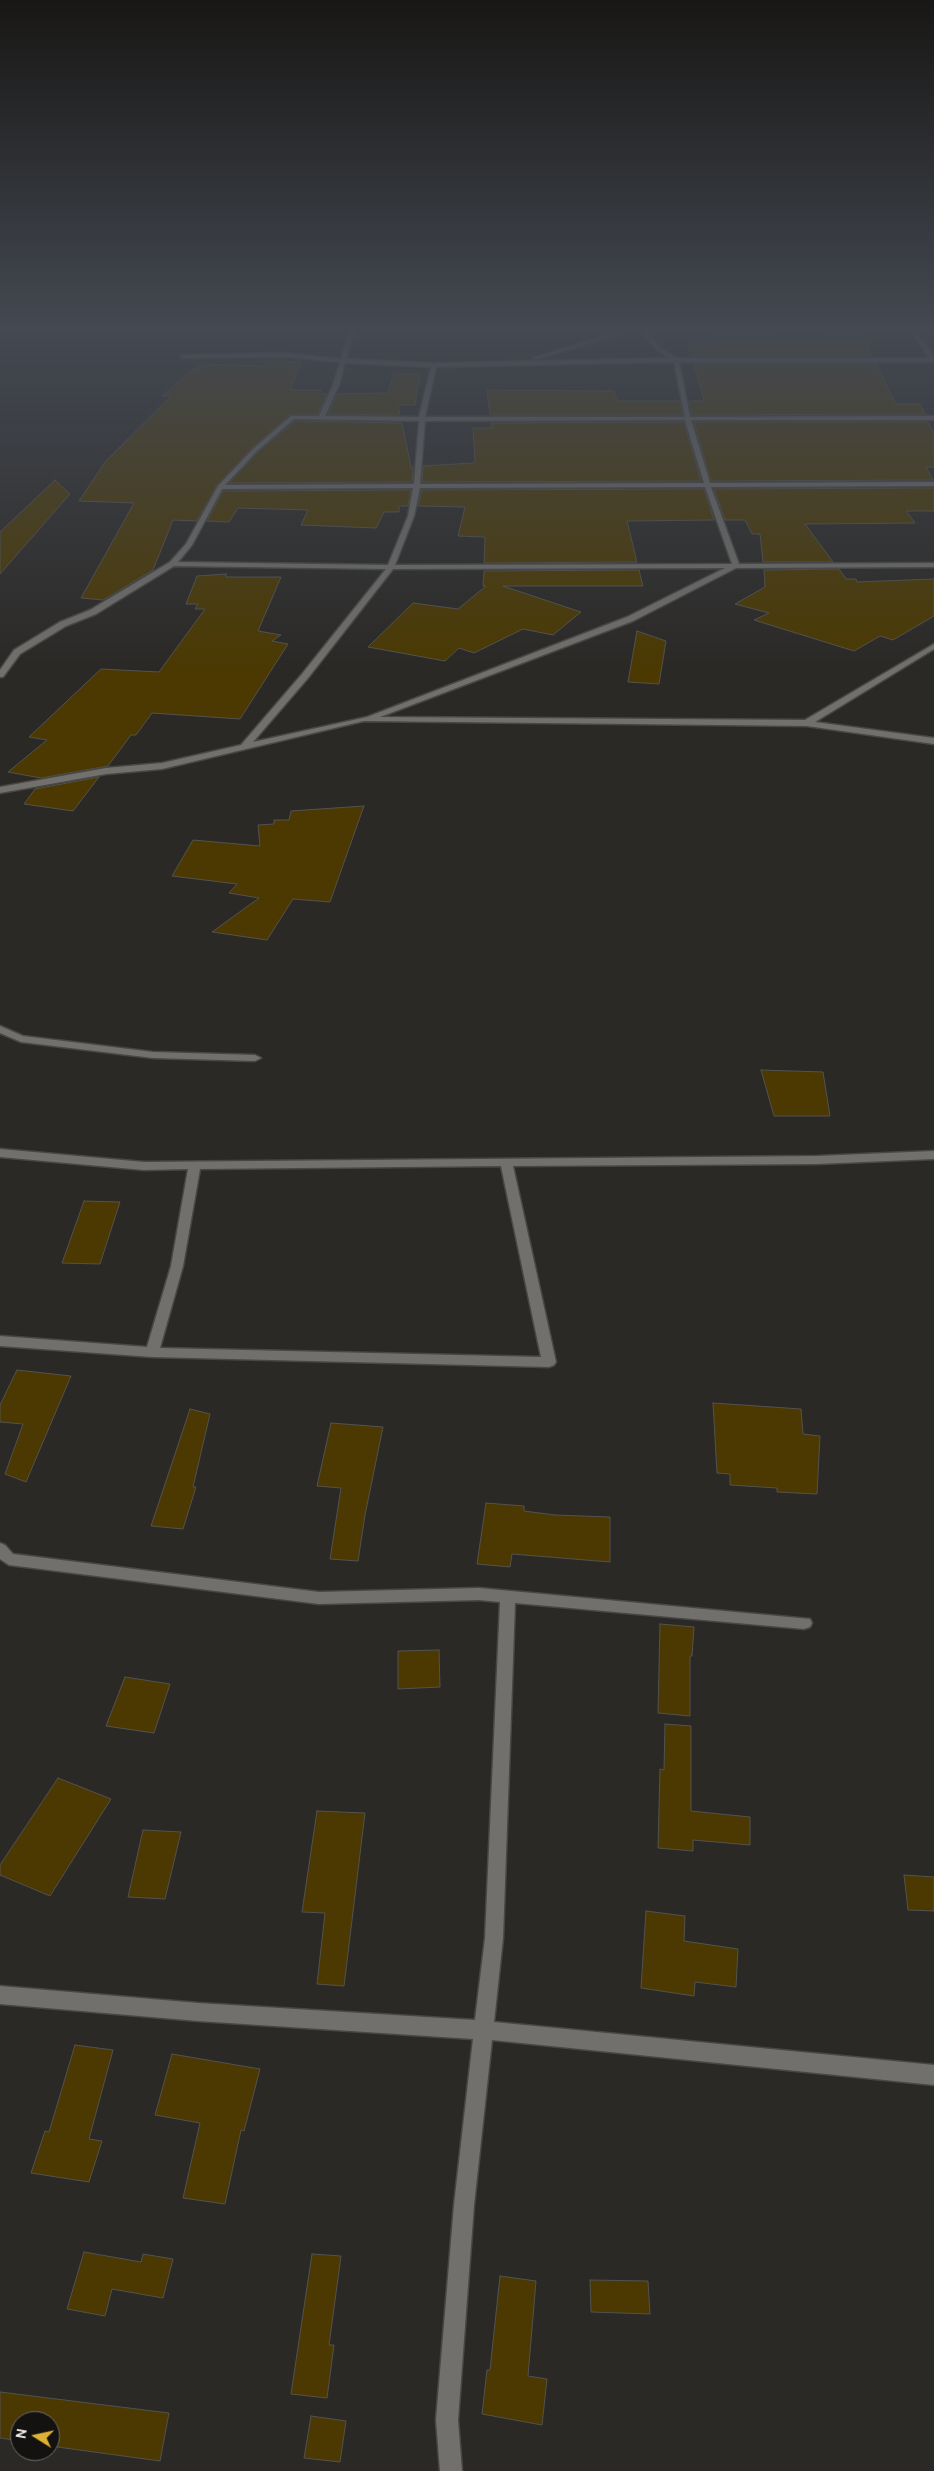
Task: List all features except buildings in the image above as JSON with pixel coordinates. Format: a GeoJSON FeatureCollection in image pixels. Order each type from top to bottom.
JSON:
{"type":"FeatureCollection","features":[{"type":"Feature","properties":{"kind":"street"},"geometry":{"type":"LineString","coordinates":[[0,675],[4,665],[17,652],[63,624],[93,612],[173,564],[189,545],[220,487],[265,441]]}},
{"type":"Feature","properties":{"kind":"street"},"geometry":{"type":"LineString","coordinates":[[244,747],[305,676],[391,567],[411,516],[417,486],[420,441]]}},
{"type":"Feature","properties":{"kind":"street"},"geometry":{"type":"LineString","coordinates":[[695,441],[736,565]]}},
{"type":"Feature","properties":{"kind":"street"},"geometry":{"type":"LineString","coordinates":[[220,487],[934,484]]}},
{"type":"Feature","properties":{"kind":"street"},"geometry":{"type":"LineString","coordinates":[[173,564],[391,567],[934,565]]}},
{"type":"Feature","properties":{"kind":"street"},"geometry":{"type":"LineString","coordinates":[[0,790],[106,771],[162,766],[364,720],[630,619],[736,565]]}},
{"type":"Feature","properties":{"kind":"street"},"geometry":{"type":"LineString","coordinates":[[807,723],[934,646]]}},
{"type":"Feature","properties":{"kind":"street"},"geometry":{"type":"LineString","coordinates":[[364,720],[807,723],[934,741]]}},
{"type":"Feature","properties":{"kind":"street"},"geometry":{"type":"LineString","coordinates":[[0,1029],[21,1039],[153,1055],[255,1058]]}},
{"type":"Feature","properties":{"kind":"street"},"geometry":{"type":"LineString","coordinates":[[0,1153],[144,1166],[817,1160],[934,1155]]}},
{"type":"Feature","properties":{"kind":"street"},"geometry":{"type":"LineString","coordinates":[[0,1341],[152,1352],[549,1362],[506,1163]]}},
{"type":"Feature","properties":{"kind":"street"},"geometry":{"type":"LineString","coordinates":[[152,1352],[177,1266],[195,1166]]}},
{"type":"Feature","properties":{"kind":"street"},"geometry":{"type":"LineString","coordinates":[[0,1549],[9,1559],[319,1598],[479,1594],[804,1623]]}},
{"type":"Feature","properties":{"kind":"street"},"geometry":{"type":"LineString","coordinates":[[451,2471],[447,2420],[464,2205],[494,1938],[508,1596]]}},
{"type":"Feature","properties":{"kind":"street"},"geometry":{"type":"LineString","coordinates":[[0,1996],[198,2012],[484,2030],[934,2075]]}}]}
